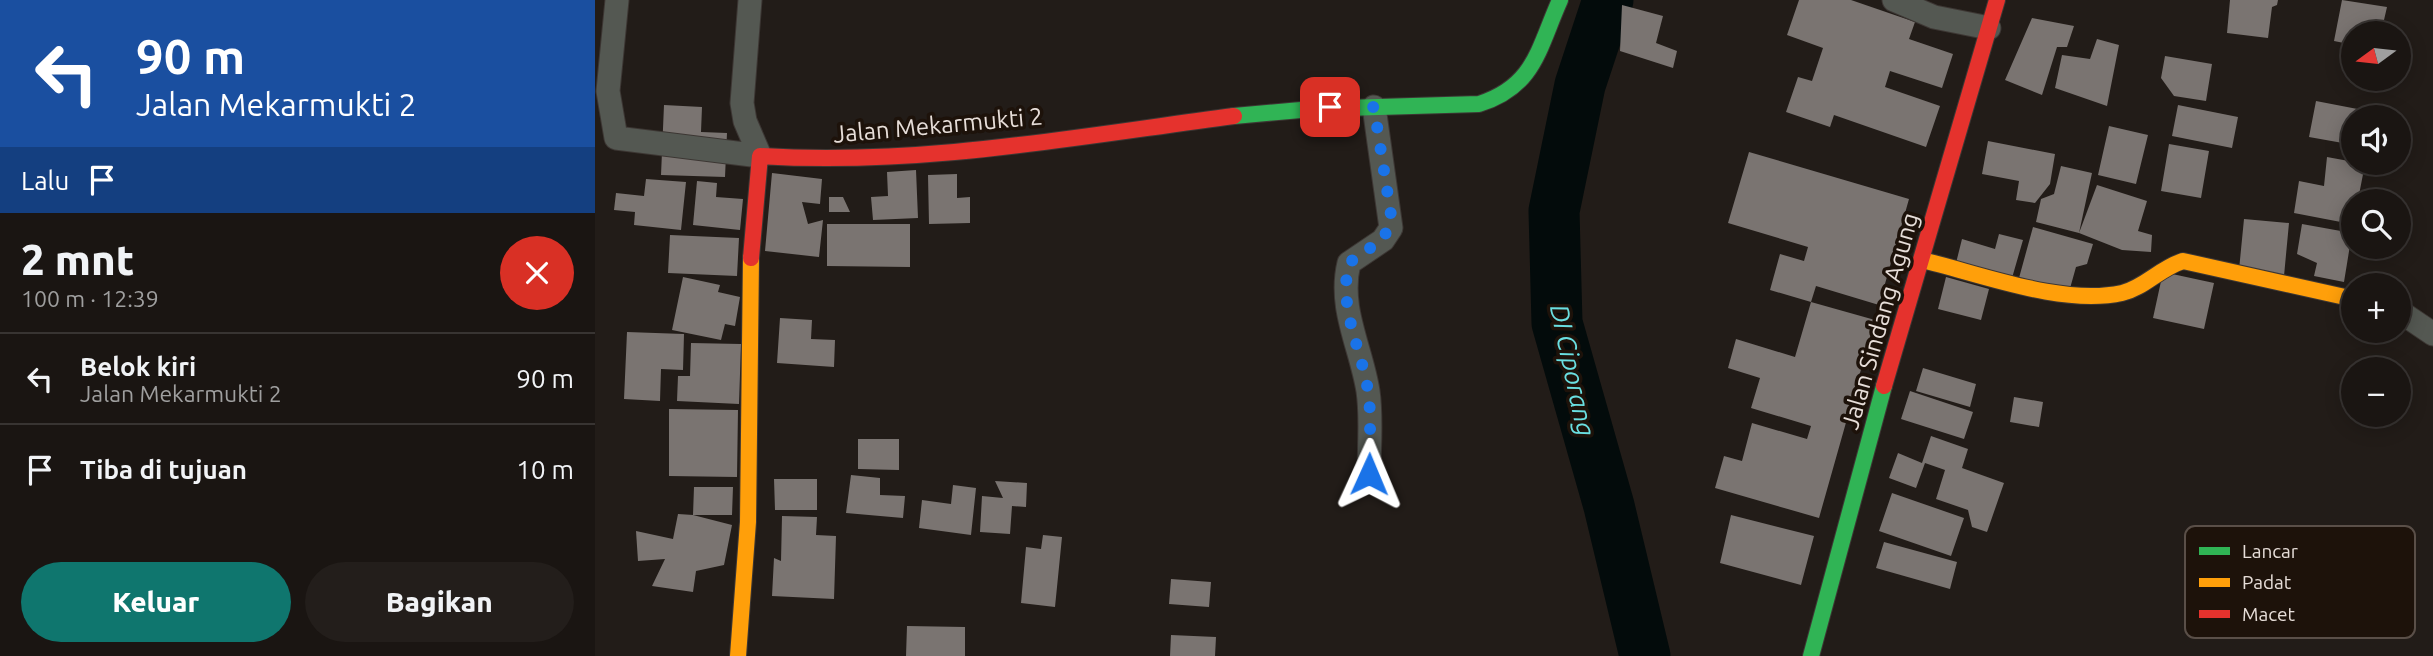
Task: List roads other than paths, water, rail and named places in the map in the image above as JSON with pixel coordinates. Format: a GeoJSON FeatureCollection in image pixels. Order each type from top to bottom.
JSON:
{"type":"FeatureCollection","features":[{"type":"Feature","properties":{"kind":"street"},"geometry":{"type":"LineString","coordinates":[[617,0],[608,91],[616,138],[760,156]]}},
{"type":"Feature","properties":{"kind":"street"},"geometry":{"type":"LineString","coordinates":[[738,656],[748,522],[751,246],[760,156],[745,121],[742,103],[750,0]]}},
{"type":"Feature","properties":{"kind":"street","name":"Jalan Mekarmukti 2"},"geometry":{"type":"LineString","coordinates":[[760,156],[803,160],[897,158],[1029,145],[1269,111],[1479,104],[1502,97],[1517,88],[1525,78],[1560,0]]}},
{"type":"Feature","properties":{"kind":"street"},"geometry":{"type":"LineString","coordinates":[[1894,0],[1934,17],[1989,28]]}},
{"type":"Feature","properties":{"kind":"street","name":"Jalan Sindang Agung"},"geometry":{"type":"LineString","coordinates":[[1811,656],[1870,437],[1997,0]]}},
{"type":"Feature","properties":{"kind":"street"},"geometry":{"type":"LineString","coordinates":[[1369,474],[1368,390],[1346,305],[1345,280],[1349,263],[1383,240],[1391,228],[1374,107]]}},
{"type":"Feature","properties":{"kind":"street"},"geometry":{"type":"LineString","coordinates":[[1922,260],[2071,294],[2097,296],[2123,292],[2143,284],[2169,264],[2183,261],[2341,296]]}},
{"type":"Feature","properties":{"kind":"street"},"geometry":{"type":"LineString","coordinates":[[2411,319],[2433,334]]}},
{"type":"Feature","properties":{"kind":"waterway","name":"DI Ciporang"},"geometry":{"type":"LineString","coordinates":[[1608,0],[1580,85],[1554,211],[1557,323],[1609,506],[1645,656]]}}]}
